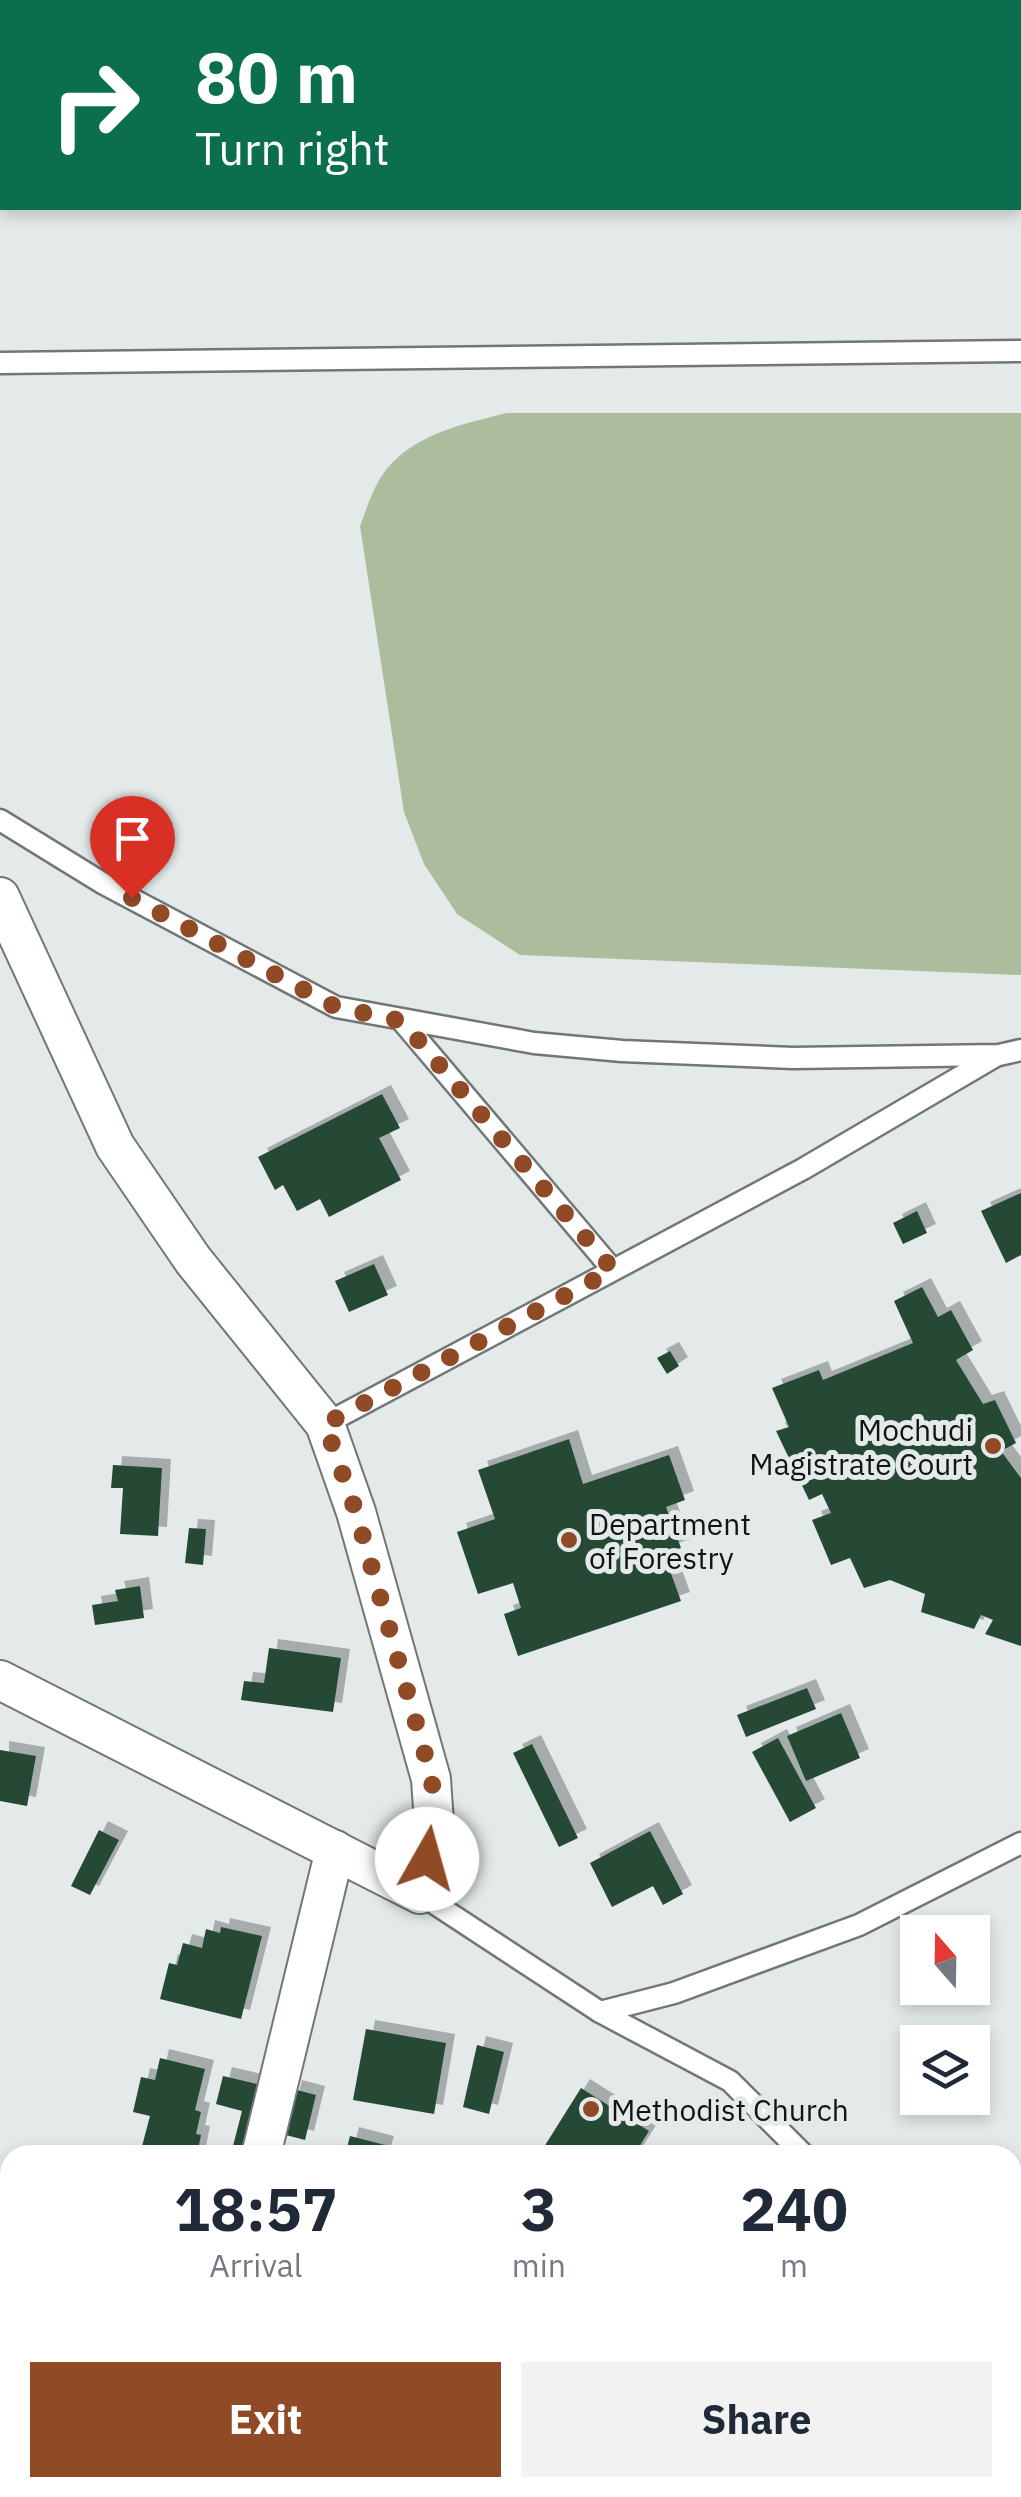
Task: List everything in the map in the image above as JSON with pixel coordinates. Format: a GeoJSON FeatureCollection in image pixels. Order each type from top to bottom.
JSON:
{"type":"FeatureCollection","features":[{"type":"Feature","properties":{"kind":"street"},"geometry":{"type":"LineString","coordinates":[[0,896],[116,1146],[193,1260],[325,1424],[356,1512],[432,1779],[434,1824],[420,1894],[0,1680]]}},
{"type":"Feature","properties":{"kind":"street"},"geometry":{"type":"LineString","coordinates":[[263,2145],[334,1850]]}},
{"type":"Feature","properties":{"kind":"lane"},"geometry":{"type":"LineString","coordinates":[[0,362],[1021,352]]}},
{"type":"Feature","properties":{"kind":"lane"},"geometry":{"type":"LineString","coordinates":[[0,820],[104,884],[336,1007],[534,1043],[622,1051],[793,1058],[999,1054],[1021,1050]]}},
{"type":"Feature","properties":{"kind":"lane"},"geometry":{"type":"LineString","coordinates":[[402,1021],[613,1270]]}},
{"type":"Feature","properties":{"kind":"lane"},"geometry":{"type":"LineString","coordinates":[[325,1424],[803,1169],[999,1054]]}},
{"type":"Feature","properties":{"kind":"lane"},"geometry":{"type":"LineString","coordinates":[[600,2012],[674,1992],[859,1925],[1021,1843]]}},
{"type":"Feature","properties":{"kind":"lane"},"geometry":{"type":"LineString","coordinates":[[420,1894],[600,2012],[730,2081],[794,2145]]}},
{"type":"Feature","properties":{"kind":"green space"},"geometry":{"type":"Polygon","coordinates":[[[507,413],[1021,413],[1021,975],[520,955],[457,914],[424,864],[404,812],[360,526],[381,477],[404,452],[446,430],[507,413]]]}},
{"type":"Feature","properties":{"kind":"building"},"geometry":{"type":"Polygon","coordinates":[[[382,1094],[400,1128],[379,1138],[401,1180],[329,1217],[320,1199],[297,1211],[283,1185],[275,1190],[258,1157],[382,1094]]]}},
{"type":"Feature","properties":{"kind":"building"},"geometry":{"type":"Polygon","coordinates":[[[1021,1193],[1021,1255],[1006,1263],[981,1211],[1021,1193]]]}},
{"type":"Feature","properties":{"kind":"building"},"geometry":{"type":"Polygon","coordinates":[[[917,1211],[927,1233],[903,1244],[893,1223],[917,1211]]]}},
{"type":"Feature","properties":{"kind":"building"},"geometry":{"type":"Polygon","coordinates":[[[374,1264],[388,1295],[349,1312],[335,1281],[374,1264]]]}},
{"type":"Feature","properties":{"kind":"building"},"geometry":{"type":"Polygon","coordinates":[[[922,1287],[938,1317],[951,1310],[973,1350],[956,1360],[983,1404],[995,1400],[1016,1443],[1001,1451],[1021,1478],[1021,1646],[985,1634],[993,1620],[981,1615],[974,1629],[921,1612],[925,1594],[890,1580],[864,1588],[850,1558],[831,1565],[812,1520],[831,1513],[822,1494],[809,1500],[776,1431],[789,1427],[772,1388],[819,1370],[823,1380],[913,1343],[894,1301],[922,1287]]]}},
{"type":"Feature","properties":{"kind":"building"},"geometry":{"type":"Polygon","coordinates":[[[670,1351],[679,1366],[667,1374],[657,1358],[670,1351]]]}},
{"type":"Feature","properties":{"kind":"building","name":"Department of Forestry"},"geometry":{"type":"Polygon","coordinates":[[[569,1439],[583,1484],[669,1455],[685,1500],[666,1507],[681,1548],[664,1554],[681,1601],[518,1656],[504,1614],[521,1608],[513,1583],[478,1594],[457,1532],[495,1519],[478,1470],[569,1439]]]}},
{"type":"Feature","properties":{"kind":"building"},"geometry":{"type":"Polygon","coordinates":[[[113,1465],[162,1468],[158,1536],[120,1534],[123,1488],[111,1488],[113,1465]]]}},
{"type":"Feature","properties":{"kind":"building"},"geometry":{"type":"Polygon","coordinates":[[[189,1528],[206,1529],[203,1565],[185,1563],[189,1528]]]}},
{"type":"Feature","properties":{"kind":"building"},"geometry":{"type":"Polygon","coordinates":[[[140,1586],[144,1618],[95,1625],[92,1605],[118,1601],[115,1590],[140,1586]]]}},
{"type":"Feature","properties":{"kind":"building"},"geometry":{"type":"Polygon","coordinates":[[[269,1648],[341,1658],[333,1712],[241,1700],[244,1681],[264,1683],[269,1648]]]}},
{"type":"Feature","properties":{"kind":"building"},"geometry":{"type":"Polygon","coordinates":[[[807,1688],[816,1709],[746,1737],[737,1715],[807,1688]]]}},
{"type":"Feature","properties":{"kind":"building"},"geometry":{"type":"Polygon","coordinates":[[[841,1713],[860,1758],[806,1781],[787,1736],[841,1713]]]}},
{"type":"Feature","properties":{"kind":"building"},"geometry":{"type":"Polygon","coordinates":[[[778,1738],[816,1808],[790,1822],[752,1752],[778,1738]]]}},
{"type":"Feature","properties":{"kind":"building"},"geometry":{"type":"Polygon","coordinates":[[[532,1744],[578,1838],[559,1847],[513,1753],[532,1744]]]}},
{"type":"Feature","properties":{"kind":"building"},"geometry":{"type":"Polygon","coordinates":[[[0,1750],[36,1756],[27,1806],[0,1801],[0,1750]]]}},
{"type":"Feature","properties":{"kind":"building"},"geometry":{"type":"Polygon","coordinates":[[[99,1830],[119,1840],[90,1895],[71,1886],[99,1830]]]}},
{"type":"Feature","properties":{"kind":"building"},"geometry":{"type":"Polygon","coordinates":[[[650,1831],[683,1894],[663,1905],[653,1886],[612,1907],[590,1863],[650,1831]]]}},
{"type":"Feature","properties":{"kind":"building"},"geometry":{"type":"Polygon","coordinates":[[[221,1927],[262,1936],[241,2019],[160,1999],[169,1963],[177,1965],[183,1943],[202,1948],[206,1929],[220,1933],[221,1927]]]}},
{"type":"Feature","properties":{"kind":"building"},"geometry":{"type":"Polygon","coordinates":[[[366,2029],[446,2043],[434,2114],[353,2100],[366,2029]]]}},
{"type":"Feature","properties":{"kind":"building"},"geometry":{"type":"Polygon","coordinates":[[[477,2045],[504,2052],[489,2114],[463,2107],[477,2045]]]}},
{"type":"Feature","properties":{"kind":"building"},"geometry":{"type":"Polygon","coordinates":[[[160,2058],[205,2069],[195,2110],[201,2112],[196,2134],[201,2135],[199,2145],[142,2145],[150,2116],[133,2112],[141,2077],[155,2080],[160,2058]]]}},
{"type":"Feature","properties":{"kind":"building"},"geometry":{"type":"Polygon","coordinates":[[[223,2076],[274,2088],[260,2145],[233,2145],[242,2111],[216,2104],[223,2076]]]}},
{"type":"Feature","properties":{"kind":"building","name":"Methodist Church"},"geometry":{"type":"Polygon","coordinates":[[[581,2088],[649,2131],[640,2145],[545,2145],[581,2088]]]}},
{"type":"Feature","properties":{"kind":"building"},"geometry":{"type":"Polygon","coordinates":[[[293,2089],[316,2095],[305,2140],[282,2134],[293,2089]]]}},
{"type":"Feature","properties":{"kind":"building"},"geometry":{"type":"Polygon","coordinates":[[[350,2136],[385,2145],[348,2145],[350,2136]]]}},
{"type":"Feature","properties":{"kind":"place","name":"Mochudi Magistrate Court"},"geometry":{"type":"Point","coordinates":[993,1446]}},
{"type":"Feature","properties":{"kind":"place","name":"Department of Forestry"},"geometry":{"type":"Point","coordinates":[569,1540]}},
{"type":"Feature","properties":{"kind":"place","name":"Methodist Church"},"geometry":{"type":"Point","coordinates":[591,2109]}},
{"type":"Feature","properties":{"kind":"route"},"geometry":{"type":"LineString","coordinates":[[132,898],[336,1007],[402,1021],[613,1270],[325,1424],[356,1512],[432,1779],[434,1824],[427,1859]]}}]}
